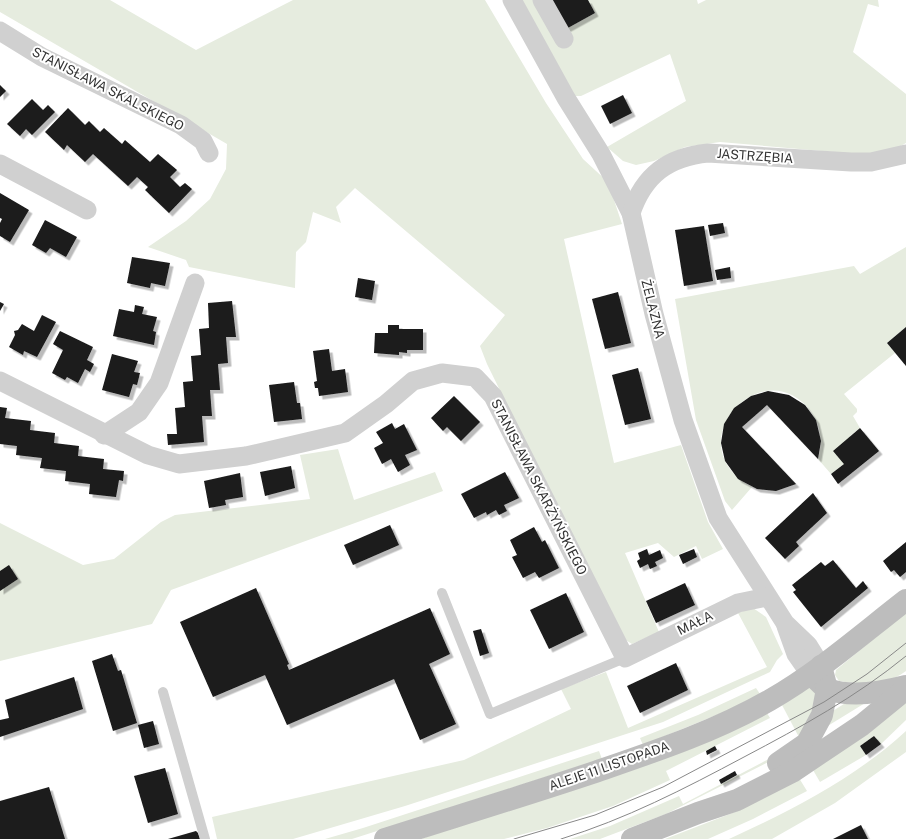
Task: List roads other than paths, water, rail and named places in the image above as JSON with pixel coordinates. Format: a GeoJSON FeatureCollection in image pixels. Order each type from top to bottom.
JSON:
{"type":"FeatureCollection","features":[{"type":"Feature","properties":{"kind":"main road","name":"ALEJE 11 LISTOPADA"},"geometry":{"type":"LineString","coordinates":[[385,839],[506,801],[684,741],[746,713],[785,691],[816,670],[906,600]]}},
{"type":"Feature","properties":{"kind":"main road"},"geometry":{"type":"LineString","coordinates":[[698,813],[730,788],[786,758],[807,743],[822,715],[827,689],[816,670]]}},
{"type":"Feature","properties":{"kind":"main road"},"geometry":{"type":"LineString","coordinates":[[827,689],[857,693],[886,691],[906,687]]}},
{"type":"Feature","properties":{"kind":"main road"},"geometry":{"type":"LineString","coordinates":[[632,839],[698,813],[737,800],[804,764],[862,725],[906,687]]}},
{"type":"Feature","properties":{"kind":"street","name":"ŻELAZNA"},"geometry":{"type":"LineString","coordinates":[[512,0],[566,98],[601,154],[631,213],[654,314],[683,420],[718,518],[785,623],[808,645],[816,670]]}},
{"type":"Feature","properties":{"kind":"street"},"geometry":{"type":"LineString","coordinates":[[542,0],[564,39]]}},
{"type":"Feature","properties":{"kind":"street","name":"STANISŁAWA SKALSKIEGO"},"geometry":{"type":"LineString","coordinates":[[0,31],[42,57],[181,124],[204,141],[209,153]]}},
{"type":"Feature","properties":{"kind":"street","name":"JASTRZĘBIA"},"geometry":{"type":"LineString","coordinates":[[631,213],[641,189],[660,169],[677,160],[695,154],[708,153],[852,162],[871,162],[906,154]]}},
{"type":"Feature","properties":{"kind":"street"},"geometry":{"type":"LineString","coordinates":[[0,164],[87,210]]}},
{"type":"Feature","properties":{"kind":"street"},"geometry":{"type":"LineString","coordinates":[[104,434],[139,412],[159,383],[195,283]]}},
{"type":"Feature","properties":{"kind":"street","name":"STANISŁAWA SKARŻYŃSKIEGO"},"geometry":{"type":"LineString","coordinates":[[0,381],[148,455],[179,464],[246,456],[345,434],[386,404],[413,381],[442,373],[475,377],[493,396],[625,658]]}},
{"type":"Feature","properties":{"kind":"street","name":"MAŁA"},"geometry":{"type":"LineString","coordinates":[[625,658],[738,603],[767,597]]}},
{"type":"Feature","properties":{"kind":"lane"},"geometry":{"type":"LineString","coordinates":[[442,593],[490,714],[625,658]]}},
{"type":"Feature","properties":{"kind":"lane"},"geometry":{"type":"LineString","coordinates":[[163,692],[205,839]]}},
{"type":"Feature","properties":{"kind":"tram line"},"geometry":{"type":"LineString","coordinates":[[514,839],[595,815],[663,787],[824,702],[867,674],[906,643]]}},
{"type":"Feature","properties":{"kind":"tram line"},"geometry":{"type":"LineString","coordinates":[[561,839],[632,813],[765,746],[828,711],[868,685],[906,656]]}}]}
